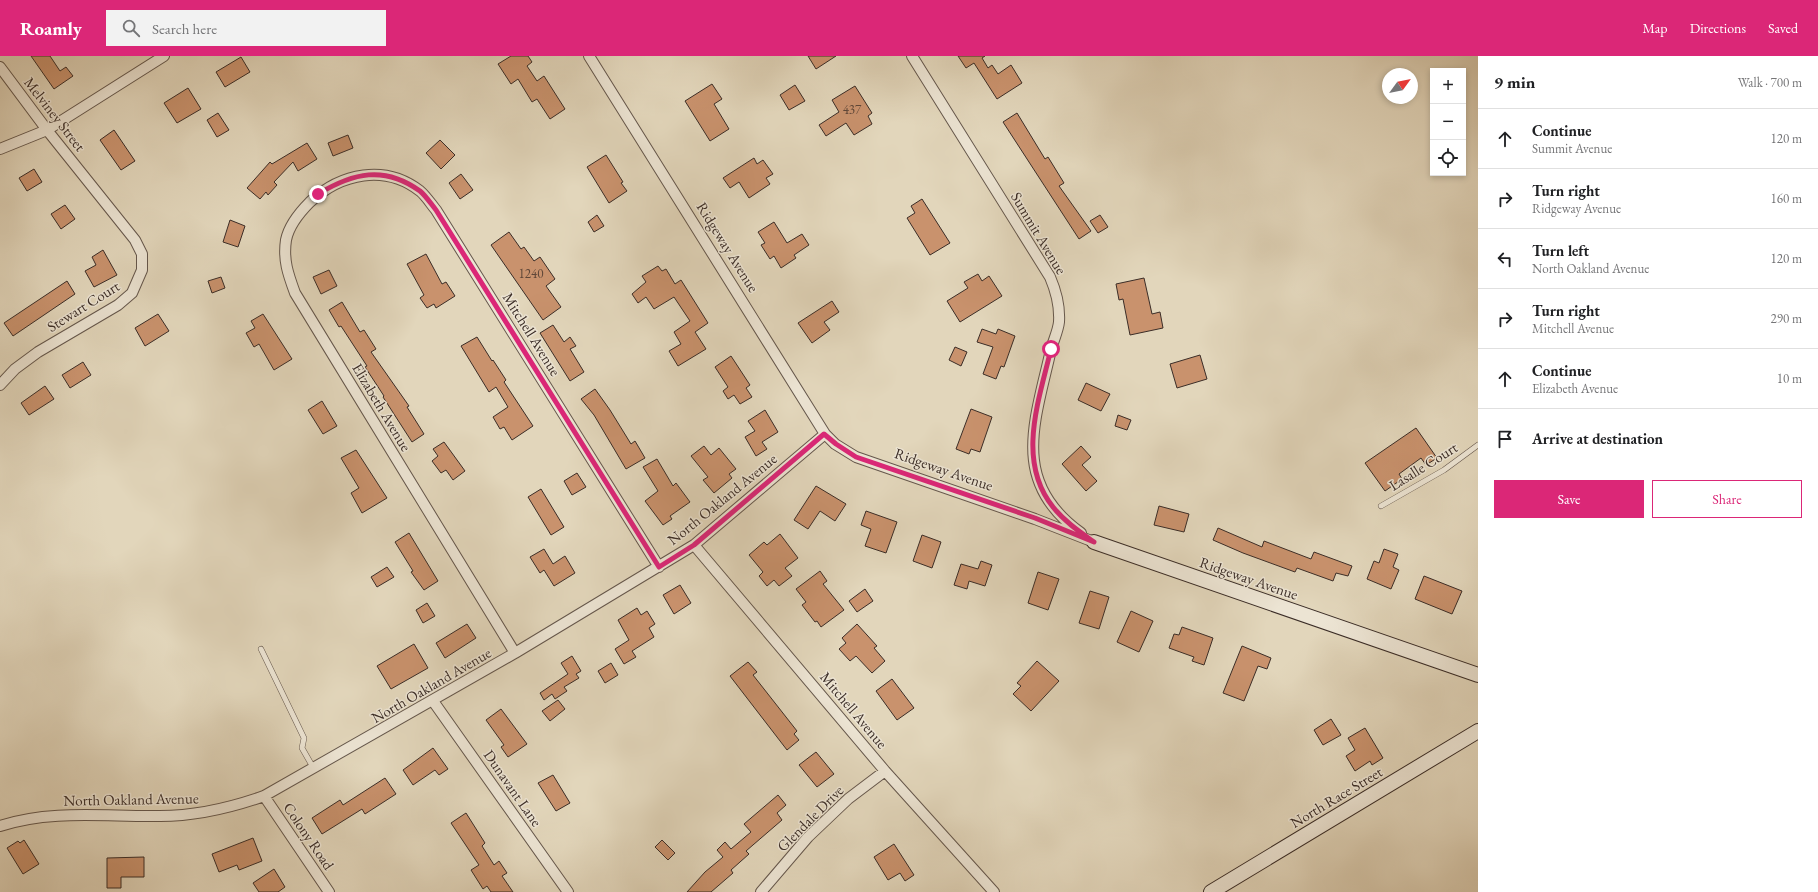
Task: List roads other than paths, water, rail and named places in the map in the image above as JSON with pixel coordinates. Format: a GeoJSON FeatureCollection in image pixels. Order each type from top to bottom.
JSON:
{"type":"FeatureCollection","features":[{"type":"Feature","properties":{"kind":"street"},"geometry":{"type":"LineString","coordinates":[[0,149],[47,130],[164,56]]}},
{"type":"Feature","properties":{"kind":"street","name":"Ridgeway Avenue"},"geometry":{"type":"LineString","coordinates":[[589,56],[824,434],[836,444],[856,457],[1035,518],[1094,542],[1478,676]]}},
{"type":"Feature","properties":{"kind":"street","name":"Summit Avenue"},"geometry":{"type":"LineString","coordinates":[[912,56],[1050,277],[1057,294],[1059,322],[1051,349],[1034,422],[1032,452],[1038,481],[1052,507],[1073,527],[1094,542]]}},
{"type":"Feature","properties":{"kind":"street","name":"Melviney Street"},"geometry":{"type":"LineString","coordinates":[[0,67],[47,130],[86,178]]}},
{"type":"Feature","properties":{"kind":"street","name":"Mitchell Avenue"},"geometry":{"type":"LineString","coordinates":[[341,182],[354,176],[378,174],[401,180],[421,192],[436,210],[659,567]]}},
{"type":"Feature","properties":{"kind":"street","name":"Stewart Court"},"geometry":{"type":"LineString","coordinates":[[0,386],[15,369],[38,352],[118,305],[132,293],[142,270],[142,254],[135,240],[86,178]]}},
{"type":"Feature","properties":{"kind":"street","name":"Elizabeth Avenue"},"geometry":{"type":"LineString","coordinates":[[341,182],[318,194],[298,213],[286,239],[285,266],[295,293],[515,654]]}},
{"type":"Feature","properties":{"kind":"street","name":"North Oakland Avenue"},"geometry":{"type":"LineString","coordinates":[[0,826],[19,820],[45,816],[80,814],[162,816],[209,812],[237,806],[264,796],[515,654],[694,545],[824,434]]}},
{"type":"Feature","properties":{"kind":"street","name":"Mitchell Avenue"},"geometry":{"type":"LineString","coordinates":[[694,545],[885,771],[994,892]]}},
{"type":"Feature","properties":{"kind":"street","name":"Dunavant Lane"},"geometry":{"type":"LineString","coordinates":[[433,701],[568,892]]}},
{"type":"Feature","properties":{"kind":"street","name":"North Race Street"},"geometry":{"type":"LineString","coordinates":[[1211,892],[1478,731]]}},
{"type":"Feature","properties":{"kind":"street","name":"Glendale Drive"},"geometry":{"type":"LineString","coordinates":[[761,892],[808,837],[848,799],[885,771]]}},
{"type":"Feature","properties":{"kind":"street","name":"Colony Road"},"geometry":{"type":"LineString","coordinates":[[264,796],[329,892]]}},
{"type":"Feature","properties":{"kind":"lane","name":"Lasalle Court"},"geometry":{"type":"LineString","coordinates":[[1381,506],[1444,470],[1478,445]]}},
{"type":"Feature","properties":{"kind":"lane"},"geometry":{"type":"LineString","coordinates":[[261,649],[304,738],[302,748],[314,769]]}}]}
